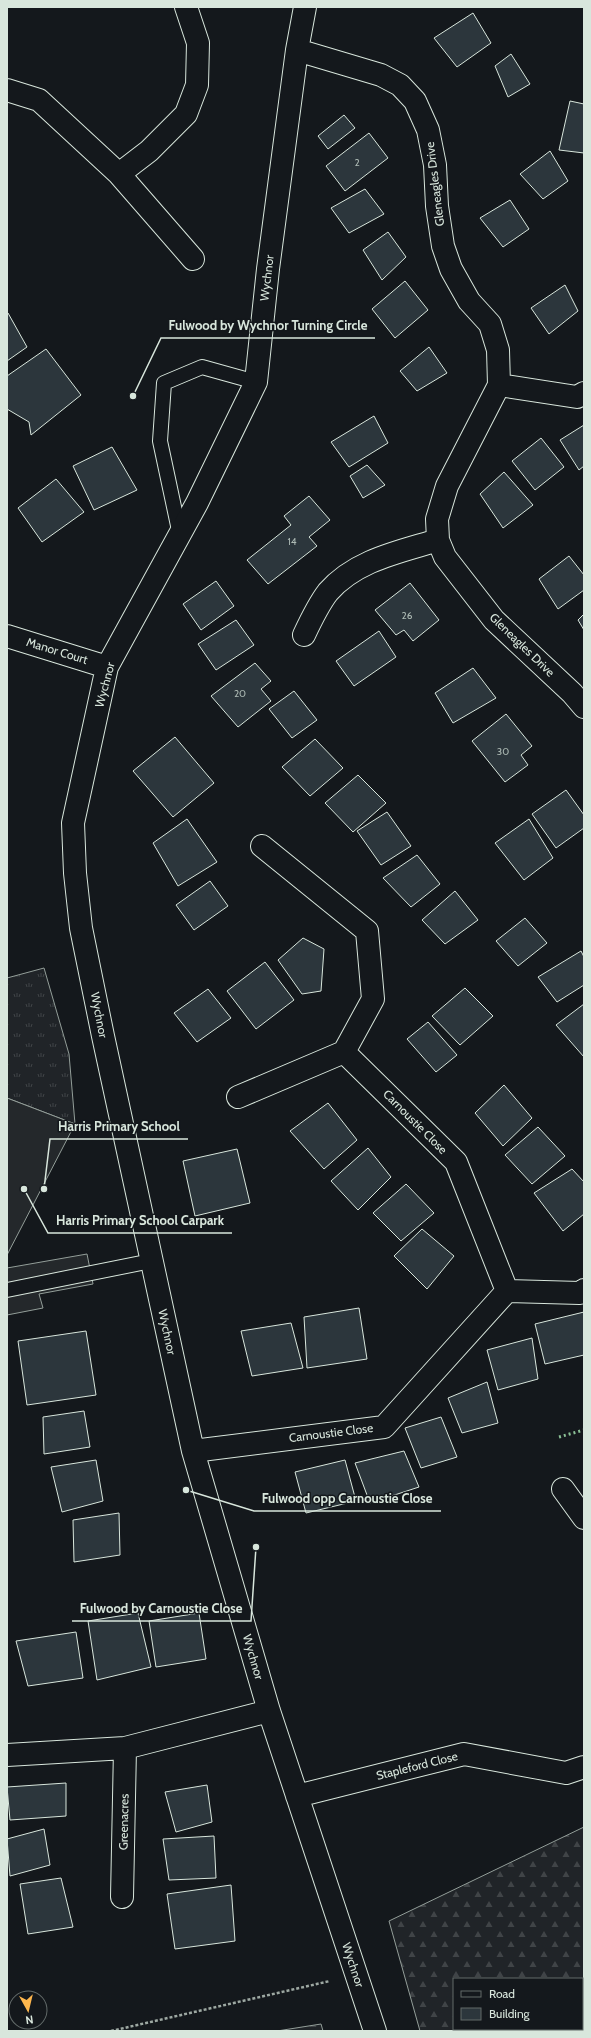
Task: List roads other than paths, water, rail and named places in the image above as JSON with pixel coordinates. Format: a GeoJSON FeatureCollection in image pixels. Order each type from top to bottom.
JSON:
{"type":"FeatureCollection","features":[{"type":"Feature","properties":{"kind":"street"},"geometry":{"type":"LineString","coordinates":[[119,174],[149,150],[186,114],[197,85],[198,43],[186,7]]}},
{"type":"Feature","properties":{"kind":"street","name":"Wychnor"},"geometry":{"type":"LineString","coordinates":[[305,7],[297,50],[268,270],[256,382],[197,503],[108,666],[73,823],[75,873],[81,928],[192,1451],[269,1711],[375,2031]]}},
{"type":"Feature","properties":{"kind":"street","name":"Gleneagles Drive"},"geometry":{"type":"LineString","coordinates":[[297,50],[381,75],[400,85],[415,101],[428,130],[435,165],[437,206],[442,246],[451,269],[469,301],[490,324],[498,350],[499,385],[447,486],[437,519],[438,540],[445,557],[494,620],[572,693],[584,707]]}},
{"type":"Feature","properties":{"kind":"street"},"geometry":{"type":"LineString","coordinates":[[7,90],[39,100],[119,174],[192,259]]}},
{"type":"Feature","properties":{"kind":"street"},"geometry":{"type":"LineString","coordinates":[[499,385],[577,397],[584,393]]}},
{"type":"Feature","properties":{"kind":"street"},"geometry":{"type":"LineString","coordinates":[[304,635],[315,612],[328,592],[354,570],[371,561],[438,540]]}},
{"type":"Feature","properties":{"kind":"street","name":"Manor Court"},"geometry":{"type":"LineString","coordinates":[[7,636],[108,666]]}},
{"type":"Feature","properties":{"kind":"street"},"geometry":{"type":"LineString","coordinates":[[238,1097],[344,1052],[373,999],[367,931],[262,846]]}},
{"type":"Feature","properties":{"kind":"street","name":"Carnoustie Close"},"geometry":{"type":"LineString","coordinates":[[192,1451],[384,1427],[507,1291],[456,1162],[344,1052]]}},
{"type":"Feature","properties":{"kind":"street"},"geometry":{"type":"LineString","coordinates":[[507,1291],[580,1293],[584,1290]]}},
{"type":"Feature","properties":{"kind":"street"},"geometry":{"type":"LineString","coordinates":[[563,1489],[584,1518]]}},
{"type":"Feature","properties":{"kind":"street"},"geometry":{"type":"LineString","coordinates":[[7,1755],[125,1748],[269,1711]]}},
{"type":"Feature","properties":{"kind":"street","name":"Greenacres"},"geometry":{"type":"LineString","coordinates":[[122,1896],[125,1748]]}},
{"type":"Feature","properties":{"kind":"street","name":"Stapleford Close"},"geometry":{"type":"LineString","coordinates":[[297,1796],[464,1754],[566,1773],[584,1767]]}},
{"type":"Feature","properties":{"kind":"lane"},"geometry":{"type":"LineString","coordinates":[[180,535],[160,441],[164,383],[202,367],[256,382]]}},
{"type":"Feature","properties":{"kind":"lane"},"geometry":{"type":"LineString","coordinates":[[7,1290],[151,1260]]}},
{"type":"Feature","properties":{"kind":"place","name":"Fulwood by Wychnor Turning Circle"},"geometry":{"type":"Point","coordinates":[133,396]}},
{"type":"Feature","properties":{"kind":"place","name":"Harris Primary School Carpark"},"geometry":{"type":"Point","coordinates":[24,1189]}},
{"type":"Feature","properties":{"kind":"place","name":"Harris Primary School"},"geometry":{"type":"Point","coordinates":[44,1189]}},
{"type":"Feature","properties":{"kind":"place","name":"Fulwood opp Carnoustie Close"},"geometry":{"type":"Point","coordinates":[186,1490]}},
{"type":"Feature","properties":{"kind":"place","name":"Fulwood by Carnoustie Close"},"geometry":{"type":"Point","coordinates":[256,1547]}}]}
